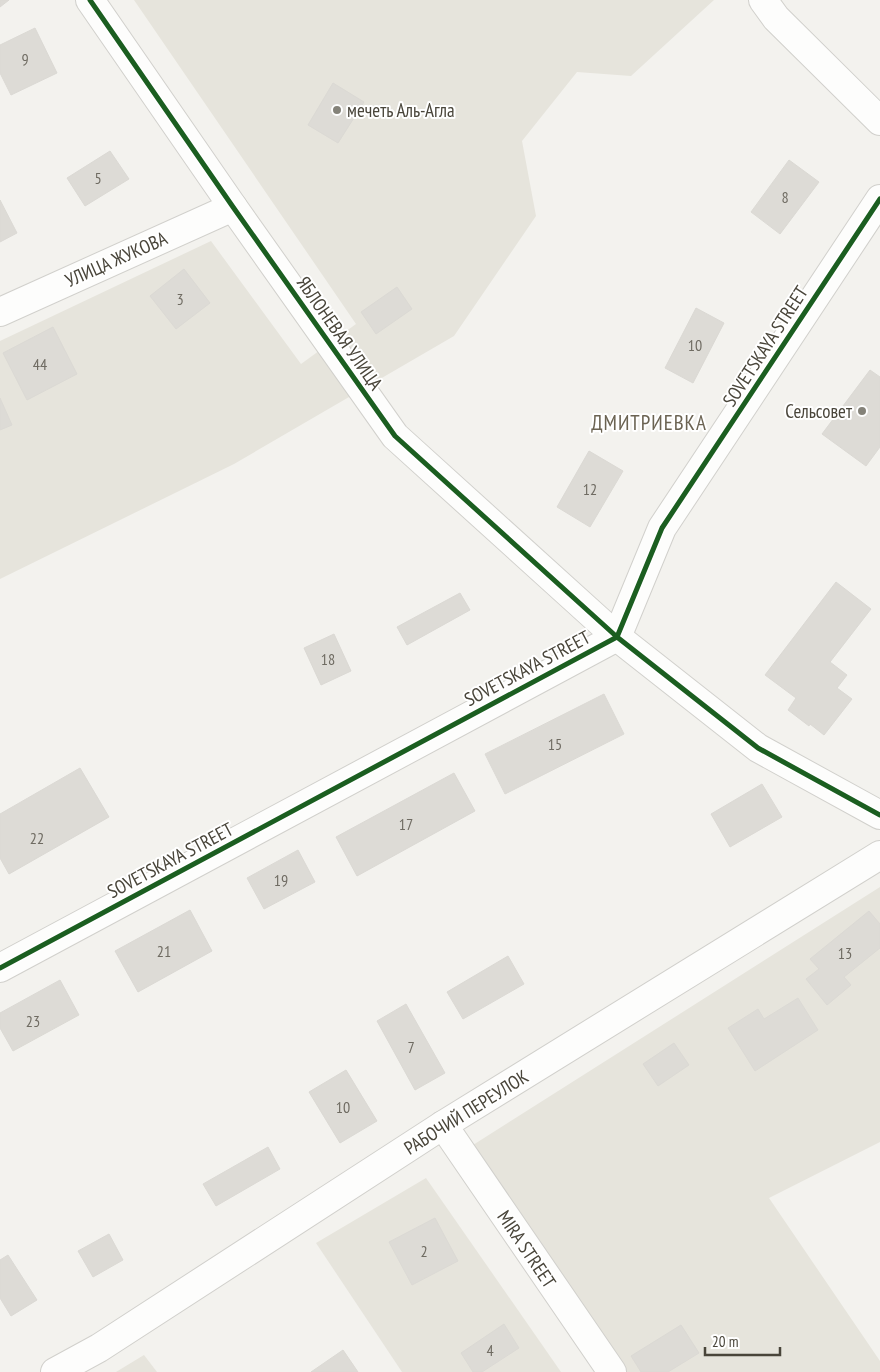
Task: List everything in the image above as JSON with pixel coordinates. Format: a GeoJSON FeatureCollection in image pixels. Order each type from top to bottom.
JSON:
{"type":"FeatureCollection","features":[{"type":"Feature","properties":{"kind":"street","name":"ЯБЛОНЕВАЯ УЛИЦА"},"geometry":{"type":"LineString","coordinates":[[90,0],[395,436],[617,637],[758,748],[880,815]]}},
{"type":"Feature","properties":{"kind":"street"},"geometry":{"type":"LineString","coordinates":[[763,0],[776,18],[880,122]]}},
{"type":"Feature","properties":{"kind":"street","name":"SOVETSKAYA STREET"},"geometry":{"type":"LineString","coordinates":[[0,968],[617,637],[662,528],[880,199]]}},
{"type":"Feature","properties":{"kind":"street","name":"УЛИЦА ЖУКОВА"},"geometry":{"type":"LineString","coordinates":[[0,312],[233,206]]}},
{"type":"Feature","properties":{"kind":"street","name":"РАБОЧИЙ ПЕРЕУЛОК"},"geometry":{"type":"LineString","coordinates":[[55,1372],[99,1348],[442,1125],[880,855]]}},
{"type":"Feature","properties":{"kind":"street","name":"MIRA STREET"},"geometry":{"type":"LineString","coordinates":[[442,1125],[612,1372]]}},
{"type":"Feature","properties":{"kind":"shaded area"},"geometry":{"type":"Polygon","coordinates":[[[134,0],[714,0],[631,76],[577,72],[522,141],[536,216],[454,336],[234,464],[0,579],[0,341],[211,241],[301,364],[356,324],[134,0]]]}},
{"type":"Feature","properties":{"kind":"shaded area"},"geometry":{"type":"Polygon","coordinates":[[[880,887],[880,1142],[769,1198],[880,1361],[880,1372],[623,1372],[473,1145],[880,887]]]}},
{"type":"Feature","properties":{"kind":"shaded area"},"geometry":{"type":"Polygon","coordinates":[[[426,1178],[561,1372],[402,1372],[316,1243],[426,1178]]]}},
{"type":"Feature","properties":{"kind":"shaded area"},"geometry":{"type":"Polygon","coordinates":[[[144,1355],[157,1372],[116,1372],[144,1355]]]}},
{"type":"Feature","properties":{"kind":"building"},"geometry":{"type":"Polygon","coordinates":[[[0,0],[9,0],[0,7],[0,0]]]}},
{"type":"Feature","properties":{"kind":"building"},"geometry":{"type":"Polygon","coordinates":[[[35,28],[57,73],[11,95],[0,73],[0,45],[35,28]]]}},
{"type":"Feature","properties":{"kind":"building"},"geometry":{"type":"Polygon","coordinates":[[[333,83],[364,102],[338,143],[308,125],[333,83]]]}},
{"type":"Feature","properties":{"kind":"building"},"geometry":{"type":"Polygon","coordinates":[[[110,151],[129,179],[85,206],[67,178],[110,151]]]}},
{"type":"Feature","properties":{"kind":"building"},"geometry":{"type":"Polygon","coordinates":[[[789,160],[819,182],[780,234],[751,212],[789,160]]]}},
{"type":"Feature","properties":{"kind":"building"},"geometry":{"type":"Polygon","coordinates":[[[0,200],[17,233],[0,242],[0,200]]]}},
{"type":"Feature","properties":{"kind":"building"},"geometry":{"type":"Polygon","coordinates":[[[184,269],[210,303],[176,329],[150,296],[184,269]]]}},
{"type":"Feature","properties":{"kind":"building"},"geometry":{"type":"Polygon","coordinates":[[[397,287],[412,309],[376,334],[361,312],[397,287]]]}},
{"type":"Feature","properties":{"kind":"building"},"geometry":{"type":"Polygon","coordinates":[[[696,308],[724,323],[693,383],[665,368],[696,308]]]}},
{"type":"Feature","properties":{"kind":"building"},"geometry":{"type":"Polygon","coordinates":[[[53,327],[77,374],[27,400],[3,353],[53,327]]]}},
{"type":"Feature","properties":{"kind":"building"},"geometry":{"type":"Polygon","coordinates":[[[870,370],[880,377],[880,447],[866,466],[822,434],[870,370]]]}},
{"type":"Feature","properties":{"kind":"building"},"geometry":{"type":"Polygon","coordinates":[[[0,398],[12,425],[0,430],[0,398]]]}},
{"type":"Feature","properties":{"kind":"building"},"geometry":{"type":"Polygon","coordinates":[[[589,451],[623,471],[590,527],[557,507],[589,451]]]}},
{"type":"Feature","properties":{"kind":"building"},"geometry":{"type":"Polygon","coordinates":[[[836,582],[871,609],[830,662],[847,675],[837,688],[852,699],[824,735],[788,710],[796,698],[765,675],[836,582]]]}},
{"type":"Feature","properties":{"kind":"building"},"geometry":{"type":"Polygon","coordinates":[[[460,593],[470,610],[407,645],[397,627],[460,593]]]}},
{"type":"Feature","properties":{"kind":"building"},"geometry":{"type":"Polygon","coordinates":[[[334,634],[351,671],[321,685],[304,648],[334,634]]]}},
{"type":"Feature","properties":{"kind":"building"},"geometry":{"type":"Polygon","coordinates":[[[604,694],[624,734],[505,794],[485,754],[604,694]]]}},
{"type":"Feature","properties":{"kind":"building"},"geometry":{"type":"Polygon","coordinates":[[[80,768],[109,817],[9,874],[0,858],[0,814],[80,768]]]}},
{"type":"Feature","properties":{"kind":"building"},"geometry":{"type":"Polygon","coordinates":[[[454,773],[475,811],[357,876],[336,837],[454,773]]]}},
{"type":"Feature","properties":{"kind":"building"},"geometry":{"type":"Polygon","coordinates":[[[762,784],[782,817],[730,847],[711,814],[762,784]]]}},
{"type":"Feature","properties":{"kind":"building"},"geometry":{"type":"Polygon","coordinates":[[[298,850],[315,882],[264,909],[247,878],[298,850]]]}},
{"type":"Feature","properties":{"kind":"building"},"geometry":{"type":"Polygon","coordinates":[[[190,910],[212,951],[138,992],[115,951],[190,910]]]}},
{"type":"Feature","properties":{"kind":"building"},"geometry":{"type":"Polygon","coordinates":[[[869,911],[880,924],[880,948],[844,977],[851,985],[827,1005],[806,979],[819,969],[810,959],[869,911]]]}},
{"type":"Feature","properties":{"kind":"building"},"geometry":{"type":"Polygon","coordinates":[[[508,956],[524,984],[463,1019],[447,992],[508,956]]]}},
{"type":"Feature","properties":{"kind":"building"},"geometry":{"type":"Polygon","coordinates":[[[60,980],[79,1015],[13,1051],[0,1028],[0,1013],[60,980]]]}},
{"type":"Feature","properties":{"kind":"building"},"geometry":{"type":"Polygon","coordinates":[[[798,998],[818,1030],[755,1071],[728,1028],[758,1009],[764,1019],[798,998]]]}},
{"type":"Feature","properties":{"kind":"building"},"geometry":{"type":"Polygon","coordinates":[[[406,1004],[445,1073],[415,1090],[377,1021],[406,1004]]]}},
{"type":"Feature","properties":{"kind":"building"},"geometry":{"type":"Polygon","coordinates":[[[674,1043],[689,1065],[658,1086],[643,1064],[674,1043]]]}},
{"type":"Feature","properties":{"kind":"building"},"geometry":{"type":"Polygon","coordinates":[[[346,1070],[377,1121],[340,1143],[309,1092],[346,1070]]]}},
{"type":"Feature","properties":{"kind":"building"},"geometry":{"type":"Polygon","coordinates":[[[268,1147],[280,1169],[216,1206],[203,1184],[268,1147]]]}},
{"type":"Feature","properties":{"kind":"building"},"geometry":{"type":"Polygon","coordinates":[[[435,1218],[458,1261],[412,1285],[389,1242],[435,1218]]]}},
{"type":"Feature","properties":{"kind":"building"},"geometry":{"type":"Polygon","coordinates":[[[109,1234],[123,1260],[93,1277],[78,1251],[109,1234]]]}},
{"type":"Feature","properties":{"kind":"building"},"geometry":{"type":"Polygon","coordinates":[[[8,1255],[37,1300],[11,1316],[0,1298],[0,1260],[8,1255]]]}},
{"type":"Feature","properties":{"kind":"building"},"geometry":{"type":"Polygon","coordinates":[[[504,1324],[519,1348],[482,1372],[473,1372],[461,1353],[504,1324]]]}},
{"type":"Feature","properties":{"kind":"building"},"geometry":{"type":"Polygon","coordinates":[[[681,1325],[699,1353],[668,1372],[641,1372],[631,1356],[681,1325]]]}},
{"type":"Feature","properties":{"kind":"building"},"geometry":{"type":"Polygon","coordinates":[[[343,1350],[358,1372],[311,1372],[343,1350]]]}},
{"type":"Feature","properties":{"kind":"cycle path"},"geometry":{"type":"LineString","coordinates":[[90,0],[395,436],[617,637],[758,748],[880,815]]}},
{"type":"Feature","properties":{"kind":"cycle path"},"geometry":{"type":"LineString","coordinates":[[0,968],[617,637],[662,528],[880,199]]}},
{"type":"Feature","properties":{"kind":"place","name":"мечеть Аль-Агла"},"geometry":{"type":"Point","coordinates":[337,110]}},
{"type":"Feature","properties":{"kind":"place","name":"Сельсовет"},"geometry":{"type":"Point","coordinates":[862,411]}},
{"type":"Feature","properties":{"kind":"district","name":"ДМИТРИЕВКА"},"geometry":{"type":"Point","coordinates":[649,423]}}]}
